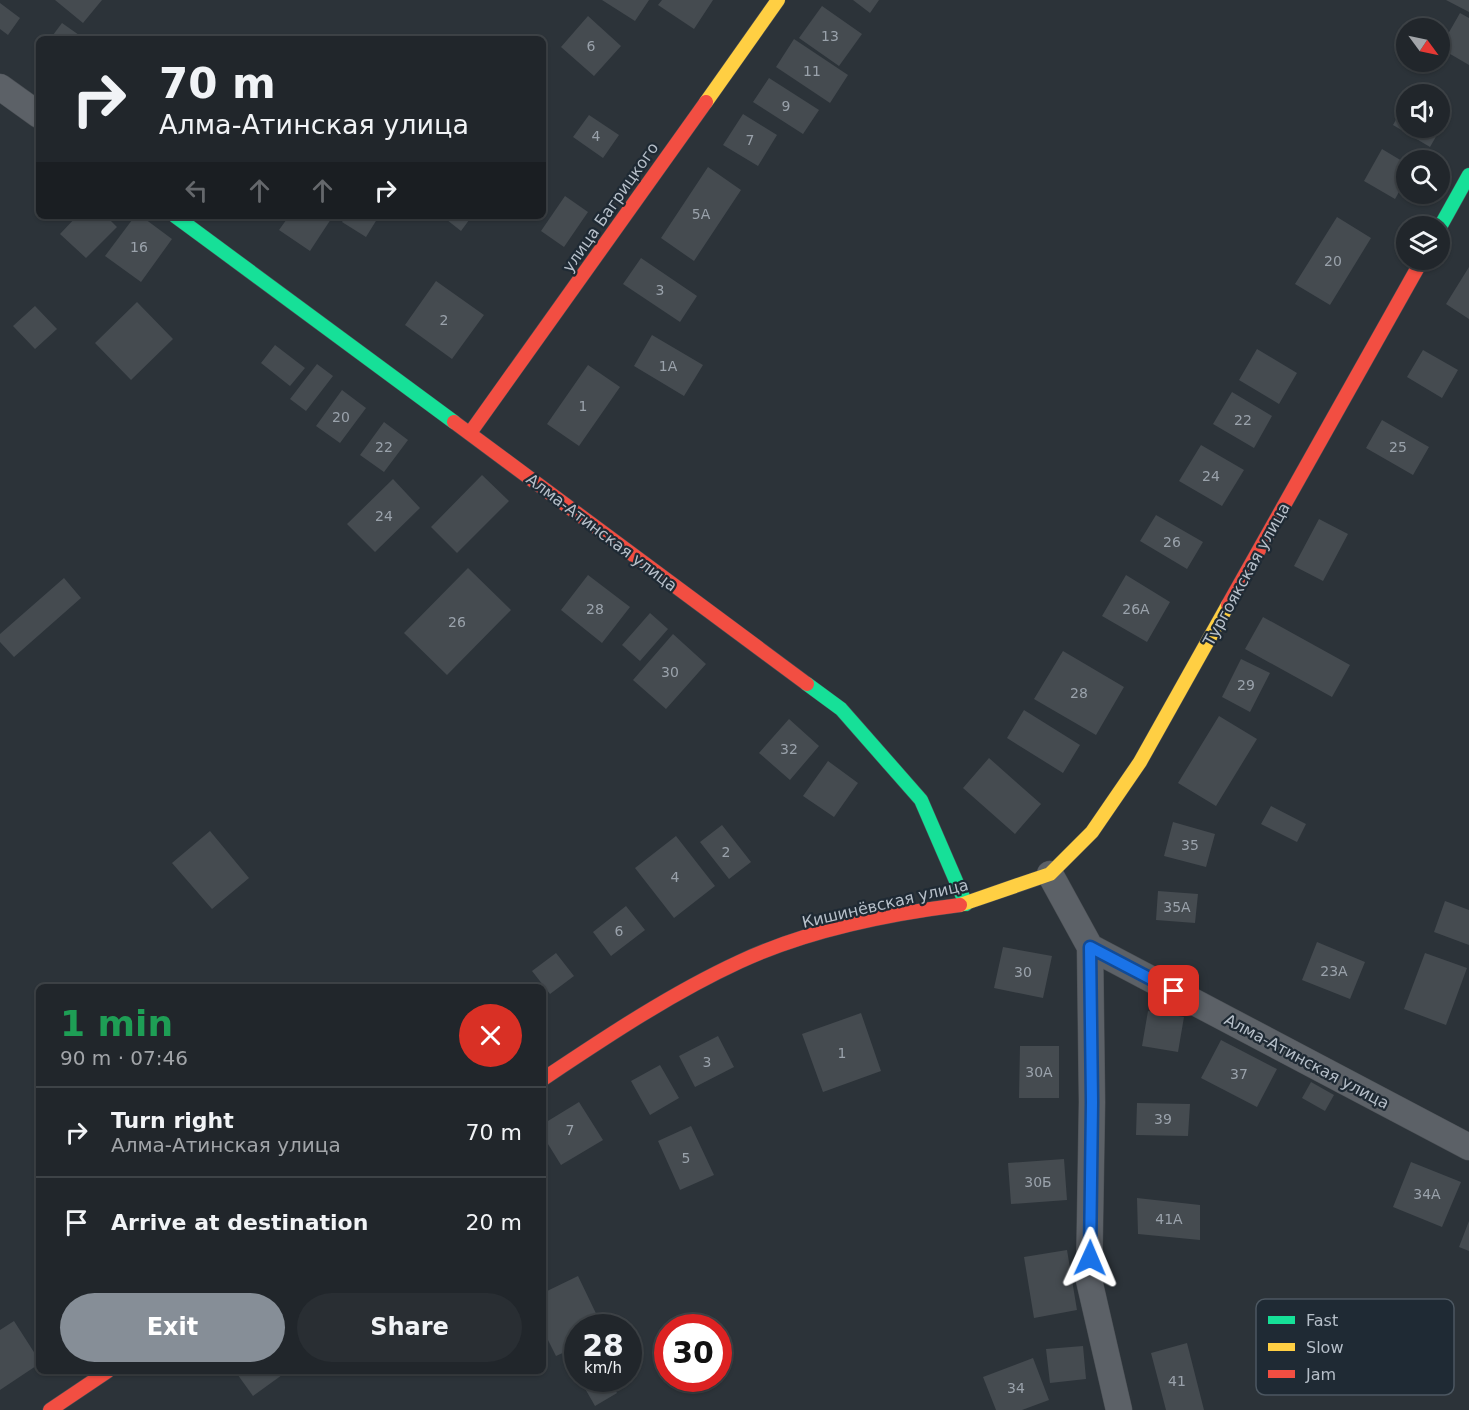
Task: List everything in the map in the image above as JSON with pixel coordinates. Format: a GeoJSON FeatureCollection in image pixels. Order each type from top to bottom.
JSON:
{"type":"FeatureCollection","features":[{"type":"Feature","properties":{"kind":"street","name":"улица Багрицкого"},"geometry":{"type":"LineString","coordinates":[[470,434],[778,0]]}},
{"type":"Feature","properties":{"kind":"street"},"geometry":{"type":"LineString","coordinates":[[0,87],[36,113]]}},
{"type":"Feature","properties":{"kind":"street"},"geometry":{"type":"LineString","coordinates":[[1446,216],[1469,175]]}},
{"type":"Feature","properties":{"kind":"street","name":"Алма-Атинская улица"},"geometry":{"type":"LineString","coordinates":[[179,219],[841,708],[921,800],[966,904]]}},
{"type":"Feature","properties":{"kind":"street","name":"Тургоякская улица"},"geometry":{"type":"LineString","coordinates":[[1050,874],[1092,832],[1140,762],[1416,270]]}},
{"type":"Feature","properties":{"kind":"street"},"geometry":{"type":"LineString","coordinates":[[1050,874],[1090,947],[1092,1102],[1089,1280],[1119,1410]]}},
{"type":"Feature","properties":{"kind":"street","name":"Кишинёвская улица"},"geometry":{"type":"LineString","coordinates":[[546,1077],[620,1028],[739,962],[796,940],[917,910],[966,904],[1050,874]]}},
{"type":"Feature","properties":{"kind":"street","name":"Алма-Атинская улица"},"geometry":{"type":"LineString","coordinates":[[1090,947],[1469,1147]]}},
{"type":"Feature","properties":{"kind":"street"},"geometry":{"type":"LineString","coordinates":[[50,1410],[104,1374]]}},
{"type":"Feature","properties":{"kind":"building"},"geometry":{"type":"Polygon","coordinates":[[[55,0],[102,0],[83,23],[55,0]]]}},
{"type":"Feature","properties":{"kind":"building"},"geometry":{"type":"Polygon","coordinates":[[[602,0],[649,0],[635,21],[602,0]]]}},
{"type":"Feature","properties":{"kind":"building"},"geometry":{"type":"Polygon","coordinates":[[[662,0],[713,0],[694,29],[658,5],[662,0]]]}},
{"type":"Feature","properties":{"kind":"building"},"geometry":{"type":"Polygon","coordinates":[[[853,0],[879,0],[870,13],[853,0]]]}},
{"type":"Feature","properties":{"kind":"building"},"geometry":{"type":"Polygon","coordinates":[[[1446,0],[1469,0],[1469,12],[1446,0]]]}},
{"type":"Feature","properties":{"kind":"building"},"geometry":{"type":"Polygon","coordinates":[[[0,3],[20,18],[8,35],[0,29],[0,3]]]}},
{"type":"Feature","properties":{"kind":"building"},"geometry":{"type":"Polygon","coordinates":[[[822,6],[862,34],[839,66],[799,38],[822,6]]]}},
{"type":"Feature","properties":{"kind":"building"},"geometry":{"type":"Polygon","coordinates":[[[1460,13],[1469,18],[1469,65],[1450,54],[1450,30],[1460,13]]]}},
{"type":"Feature","properties":{"kind":"building"},"geometry":{"type":"Polygon","coordinates":[[[588,16],[621,46],[594,76],[561,47],[588,16]]]}},
{"type":"Feature","properties":{"kind":"building"},"geometry":{"type":"Polygon","coordinates":[[[62,23],[79,35],[78,36],[52,36],[62,23]]]}},
{"type":"Feature","properties":{"kind":"building"},"geometry":{"type":"Polygon","coordinates":[[[794,39],[848,75],[830,103],[776,67],[794,39]]]}},
{"type":"Feature","properties":{"kind":"building"},"geometry":{"type":"Polygon","coordinates":[[[769,78],[819,110],[803,134],[753,102],[769,78]]]}},
{"type":"Feature","properties":{"kind":"building"},"geometry":{"type":"Polygon","coordinates":[[[743,114],[777,135],[758,166],[723,145],[743,114]]]}},
{"type":"Feature","properties":{"kind":"building"},"geometry":{"type":"Polygon","coordinates":[[[589,115],[619,135],[603,158],[573,137],[589,115]]]}},
{"type":"Feature","properties":{"kind":"building"},"geometry":{"type":"Polygon","coordinates":[[[1415,138],[1435,138],[1430,147],[1415,138]]]}},
{"type":"Feature","properties":{"kind":"building"},"geometry":{"type":"Polygon","coordinates":[[[1382,149],[1396,157],[1395,199],[1364,181],[1382,149]]]}},
{"type":"Feature","properties":{"kind":"building"},"geometry":{"type":"Polygon","coordinates":[[[708,167],[741,190],[694,261],[661,238],[708,167]]]}},
{"type":"Feature","properties":{"kind":"building"},"geometry":{"type":"Polygon","coordinates":[[[565,196],[588,212],[564,247],[541,231],[565,196]]]}},
{"type":"Feature","properties":{"kind":"building"},"geometry":{"type":"Polygon","coordinates":[[[1337,217],[1371,238],[1330,305],[1295,284],[1337,217]]]}},
{"type":"Feature","properties":{"kind":"building"},"geometry":{"type":"Polygon","coordinates":[[[74,219],[109,219],[117,227],[86,258],[60,234],[74,219]]]}},
{"type":"Feature","properties":{"kind":"building"},"geometry":{"type":"Polygon","coordinates":[[[133,219],[145,219],[172,239],[141,282],[105,256],[133,219]]]}},
{"type":"Feature","properties":{"kind":"building"},"geometry":{"type":"Polygon","coordinates":[[[287,219],[331,219],[310,251],[279,230],[287,219]]]}},
{"type":"Feature","properties":{"kind":"building"},"geometry":{"type":"Polygon","coordinates":[[[344,219],[377,219],[366,237],[342,222],[344,219]]]}},
{"type":"Feature","properties":{"kind":"building"},"geometry":{"type":"Polygon","coordinates":[[[446,219],[470,219],[461,231],[446,219]]]}},
{"type":"Feature","properties":{"kind":"building"},"geometry":{"type":"Polygon","coordinates":[[[641,258],[697,296],[680,322],[623,284],[641,258]]]}},
{"type":"Feature","properties":{"kind":"building"},"geometry":{"type":"Polygon","coordinates":[[[1469,267],[1469,319],[1446,304],[1469,267]]]}},
{"type":"Feature","properties":{"kind":"building"},"geometry":{"type":"Polygon","coordinates":[[[436,281],[484,315],[452,359],[405,325],[436,281]]]}},
{"type":"Feature","properties":{"kind":"building"},"geometry":{"type":"Polygon","coordinates":[[[137,302],[173,339],[131,380],[95,343],[137,302]]]}},
{"type":"Feature","properties":{"kind":"building"},"geometry":{"type":"Polygon","coordinates":[[[35,306],[57,329],[35,349],[13,326],[35,306]]]}},
{"type":"Feature","properties":{"kind":"building"},"geometry":{"type":"Polygon","coordinates":[[[652,335],[703,365],[684,396],[634,366],[652,335]]]}},
{"type":"Feature","properties":{"kind":"building"},"geometry":{"type":"Polygon","coordinates":[[[275,345],[305,368],[290,386],[261,363],[275,345]]]}},
{"type":"Feature","properties":{"kind":"building"},"geometry":{"type":"Polygon","coordinates":[[[1257,349],[1297,373],[1279,404],[1239,380],[1257,349]]]}},
{"type":"Feature","properties":{"kind":"building"},"geometry":{"type":"Polygon","coordinates":[[[1423,350],[1458,370],[1442,398],[1407,377],[1423,350]]]}},
{"type":"Feature","properties":{"kind":"building"},"geometry":{"type":"Polygon","coordinates":[[[317,364],[333,376],[306,411],[290,399],[317,364]]]}},
{"type":"Feature","properties":{"kind":"building"},"geometry":{"type":"Polygon","coordinates":[[[588,365],[620,387],[579,446],[547,424],[588,365]]]}},
{"type":"Feature","properties":{"kind":"building"},"geometry":{"type":"Polygon","coordinates":[[[342,390],[366,408],[340,443],[316,426],[342,390]]]}},
{"type":"Feature","properties":{"kind":"building"},"geometry":{"type":"Polygon","coordinates":[[[1232,392],[1272,416],[1254,448],[1213,424],[1232,392]]]}},
{"type":"Feature","properties":{"kind":"building"},"geometry":{"type":"Polygon","coordinates":[[[1382,420],[1429,447],[1413,475],[1366,448],[1382,420]]]}},
{"type":"Feature","properties":{"kind":"building"},"geometry":{"type":"Polygon","coordinates":[[[384,422],[408,440],[384,472],[360,455],[384,422]]]}},
{"type":"Feature","properties":{"kind":"building"},"geometry":{"type":"Polygon","coordinates":[[[1201,445],[1244,470],[1222,506],[1179,481],[1201,445]]]}},
{"type":"Feature","properties":{"kind":"building"},"geometry":{"type":"Polygon","coordinates":[[[482,475],[509,501],[457,553],[431,527],[482,475]]]}},
{"type":"Feature","properties":{"kind":"building"},"geometry":{"type":"Polygon","coordinates":[[[393,479],[420,508],[375,552],[347,524],[393,479]]]}},
{"type":"Feature","properties":{"kind":"building"},"geometry":{"type":"Polygon","coordinates":[[[1156,515],[1203,542],[1187,569],[1140,541],[1156,515]]]}},
{"type":"Feature","properties":{"kind":"building"},"geometry":{"type":"Polygon","coordinates":[[[1319,519],[1348,534],[1323,581],[1294,566],[1319,519]]]}},
{"type":"Feature","properties":{"kind":"building"},"geometry":{"type":"Polygon","coordinates":[[[468,568],[511,610],[447,675],[404,633],[468,568]]]}},
{"type":"Feature","properties":{"kind":"building"},"geometry":{"type":"Polygon","coordinates":[[[588,575],[630,607],[602,643],[561,610],[588,575]]]}},
{"type":"Feature","properties":{"kind":"building"},"geometry":{"type":"Polygon","coordinates":[[[1126,575],[1170,602],[1147,642],[1102,616],[1126,575]]]}},
{"type":"Feature","properties":{"kind":"building"},"geometry":{"type":"Polygon","coordinates":[[[64,578],[81,598],[14,657],[0,642],[0,634],[64,578]]]}},
{"type":"Feature","properties":{"kind":"building"},"geometry":{"type":"Polygon","coordinates":[[[650,613],[668,629],[640,661],[622,645],[650,613]]]}},
{"type":"Feature","properties":{"kind":"building"},"geometry":{"type":"Polygon","coordinates":[[[1263,617],[1350,665],[1332,697],[1245,649],[1263,617]]]}},
{"type":"Feature","properties":{"kind":"building"},"geometry":{"type":"Polygon","coordinates":[[[673,634],[706,664],[666,709],[633,680],[673,634]]]}},
{"type":"Feature","properties":{"kind":"building"},"geometry":{"type":"Polygon","coordinates":[[[1063,651],[1124,687],[1096,735],[1034,699],[1063,651]]]}},
{"type":"Feature","properties":{"kind":"building"},"geometry":{"type":"Polygon","coordinates":[[[1241,659],[1270,673],[1250,712],[1222,697],[1241,659]]]}},
{"type":"Feature","properties":{"kind":"building"},"geometry":{"type":"Polygon","coordinates":[[[1024,710],[1080,745],[1063,773],[1007,738],[1024,710]]]}},
{"type":"Feature","properties":{"kind":"building"},"geometry":{"type":"Polygon","coordinates":[[[1219,716],[1257,739],[1216,806],[1178,783],[1219,716]]]}},
{"type":"Feature","properties":{"kind":"building"},"geometry":{"type":"Polygon","coordinates":[[[789,719],[819,746],[790,780],[759,753],[789,719]]]}},
{"type":"Feature","properties":{"kind":"building"},"geometry":{"type":"Polygon","coordinates":[[[989,758],[1041,804],[1015,834],[963,788],[989,758]]]}},
{"type":"Feature","properties":{"kind":"building"},"geometry":{"type":"Polygon","coordinates":[[[828,761],[858,783],[834,817],[803,796],[828,761]]]}},
{"type":"Feature","properties":{"kind":"building"},"geometry":{"type":"Polygon","coordinates":[[[1271,806],[1306,824],[1297,842],[1261,824],[1271,806]]]}},
{"type":"Feature","properties":{"kind":"building"},"geometry":{"type":"Polygon","coordinates":[[[1173,822],[1215,834],[1206,867],[1164,856],[1173,822]]]}},
{"type":"Feature","properties":{"kind":"building"},"geometry":{"type":"Polygon","coordinates":[[[722,825],[751,862],[729,879],[700,842],[722,825]]]}},
{"type":"Feature","properties":{"kind":"building"},"geometry":{"type":"Polygon","coordinates":[[[210,831],[249,878],[212,909],[172,863],[210,831]]]}},
{"type":"Feature","properties":{"kind":"building"},"geometry":{"type":"Polygon","coordinates":[[[676,836],[715,886],[674,918],[635,868],[676,836]]]}},
{"type":"Feature","properties":{"kind":"building"},"geometry":{"type":"Polygon","coordinates":[[[1158,891],[1198,894],[1195,923],[1156,920],[1158,891]]]}},
{"type":"Feature","properties":{"kind":"building"},"geometry":{"type":"Polygon","coordinates":[[[1445,901],[1469,910],[1469,945],[1434,932],[1445,901]]]}},
{"type":"Feature","properties":{"kind":"building"},"geometry":{"type":"Polygon","coordinates":[[[626,906],[645,930],[611,956],[593,932],[626,906]]]}},
{"type":"Feature","properties":{"kind":"building"},"geometry":{"type":"Polygon","coordinates":[[[1317,942],[1365,962],[1350,999],[1302,980],[1317,942]]]}},
{"type":"Feature","properties":{"kind":"building"},"geometry":{"type":"Polygon","coordinates":[[[1003,947],[1052,956],[1043,998],[994,988],[1003,947]]]}},
{"type":"Feature","properties":{"kind":"building"},"geometry":{"type":"Polygon","coordinates":[[[556,953],[574,976],[550,994],[546,989],[546,984],[542,984],[532,971],[556,953]]]}},
{"type":"Feature","properties":{"kind":"building"},"geometry":{"type":"Polygon","coordinates":[[[1425,953],[1467,968],[1446,1025],[1404,1009],[1425,953]]]}},
{"type":"Feature","properties":{"kind":"building"},"geometry":{"type":"Polygon","coordinates":[[[1148,1011],[1184,1017],[1178,1052],[1142,1046],[1148,1011]]]}},
{"type":"Feature","properties":{"kind":"building"},"geometry":{"type":"Polygon","coordinates":[[[861,1013],[881,1071],[823,1092],[802,1034],[861,1013]]]}},
{"type":"Feature","properties":{"kind":"building"},"geometry":{"type":"Polygon","coordinates":[[[718,1036],[734,1067],[695,1087],[679,1056],[718,1036]]]}},
{"type":"Feature","properties":{"kind":"building"},"geometry":{"type":"Polygon","coordinates":[[[1221,1040],[1277,1069],[1257,1107],[1201,1078],[1221,1040]]]}},
{"type":"Feature","properties":{"kind":"building"},"geometry":{"type":"Polygon","coordinates":[[[1020,1046],[1059,1046],[1059,1098],[1019,1098],[1020,1046]]]}},
{"type":"Feature","properties":{"kind":"building"},"geometry":{"type":"Polygon","coordinates":[[[660,1065],[679,1098],[650,1115],[631,1081],[660,1065]]]}},
{"type":"Feature","properties":{"kind":"building"},"geometry":{"type":"Polygon","coordinates":[[[1311,1082],[1334,1095],[1325,1111],[1302,1098],[1311,1082]]]}},
{"type":"Feature","properties":{"kind":"building"},"geometry":{"type":"Polygon","coordinates":[[[579,1102],[603,1140],[561,1165],[546,1141],[546,1122],[579,1102]]]}},
{"type":"Feature","properties":{"kind":"building"},"geometry":{"type":"Polygon","coordinates":[[[1137,1103],[1190,1104],[1188,1136],[1136,1135],[1137,1103]]]}},
{"type":"Feature","properties":{"kind":"building"},"geometry":{"type":"Polygon","coordinates":[[[691,1126],[714,1175],[680,1190],[658,1141],[691,1126]]]}},
{"type":"Feature","properties":{"kind":"building"},"geometry":{"type":"Polygon","coordinates":[[[1064,1159],[1067,1200],[1011,1204],[1008,1163],[1064,1159]]]}},
{"type":"Feature","properties":{"kind":"building"},"geometry":{"type":"Polygon","coordinates":[[[1411,1162],[1461,1182],[1442,1227],[1393,1207],[1411,1162]]]}},
{"type":"Feature","properties":{"kind":"building"},"geometry":{"type":"Polygon","coordinates":[[[1137,1198],[1200,1205],[1200,1240],[1138,1234],[1137,1198]]]}},
{"type":"Feature","properties":{"kind":"building"},"geometry":{"type":"Polygon","coordinates":[[[1469,1221],[1469,1251],[1459,1247],[1469,1221]]]}},
{"type":"Feature","properties":{"kind":"building"},"geometry":{"type":"Polygon","coordinates":[[[1067,1250],[1077,1310],[1034,1318],[1024,1257],[1067,1250]]]}},
{"type":"Feature","properties":{"kind":"building"},"geometry":{"type":"Polygon","coordinates":[[[578,1276],[596,1314],[564,1314],[564,1352],[556,1356],[546,1336],[546,1292],[578,1276]]]}},
{"type":"Feature","properties":{"kind":"building"},"geometry":{"type":"Polygon","coordinates":[[[14,1321],[36,1355],[36,1366],[0,1390],[0,1330],[14,1321]]]}},
{"type":"Feature","properties":{"kind":"building"},"geometry":{"type":"Polygon","coordinates":[[[1187,1343],[1204,1410],[1166,1410],[1151,1353],[1187,1343]]]}},
{"type":"Feature","properties":{"kind":"building"},"geometry":{"type":"Polygon","coordinates":[[[1083,1346],[1086,1379],[1050,1383],[1046,1349],[1083,1346]]]}},
{"type":"Feature","properties":{"kind":"building"},"geometry":{"type":"Polygon","coordinates":[[[1033,1358],[1049,1400],[1022,1410],[996,1410],[983,1377],[1033,1358]]]}},
{"type":"Feature","properties":{"kind":"building"},"geometry":{"type":"Polygon","coordinates":[[[237,1374],[281,1374],[282,1375],[253,1396],[237,1374]]]}},
{"type":"Feature","properties":{"kind":"building"},"geometry":{"type":"Polygon","coordinates":[[[587,1392],[616,1392],[617,1393],[595,1406],[587,1392]]]}},
{"type":"Feature","properties":{"kind":"traffic: fast"},"geometry":{"type":"LineString","coordinates":[[1446,216],[1469,175]]}},
{"type":"Feature","properties":{"kind":"traffic: fast"},"geometry":{"type":"LineString","coordinates":[[179,219],[454,422]]}},
{"type":"Feature","properties":{"kind":"traffic: fast"},"geometry":{"type":"LineString","coordinates":[[807,684],[841,709],[921,800],[966,904]]}},
{"type":"Feature","properties":{"kind":"traffic: slow"},"geometry":{"type":"LineString","coordinates":[[706,102],[778,0]]}},
{"type":"Feature","properties":{"kind":"traffic: slow"},"geometry":{"type":"LineString","coordinates":[[960,905],[1050,874],[1092,832],[1140,762],[1228,605]]}},
{"type":"Feature","properties":{"kind":"traffic: jam"},"geometry":{"type":"LineString","coordinates":[[470,433],[706,102]]}},
{"type":"Feature","properties":{"kind":"traffic: jam"},"geometry":{"type":"LineString","coordinates":[[1228,605],[1416,270]]}},
{"type":"Feature","properties":{"kind":"traffic: jam"},"geometry":{"type":"LineString","coordinates":[[454,422],[807,684]]}},
{"type":"Feature","properties":{"kind":"traffic: jam"},"geometry":{"type":"LineString","coordinates":[[546,1077],[663,1002],[713,974],[764,951],[847,925],[904,913],[960,905]]}},
{"type":"Feature","properties":{"kind":"traffic: jam"},"geometry":{"type":"LineString","coordinates":[[50,1410],[104,1374]]}},
{"type":"Feature","properties":{"kind":"route"},"geometry":{"type":"LineString","coordinates":[[1090,1258],[1092,1102],[1090,947],[1174,991]]}}]}
